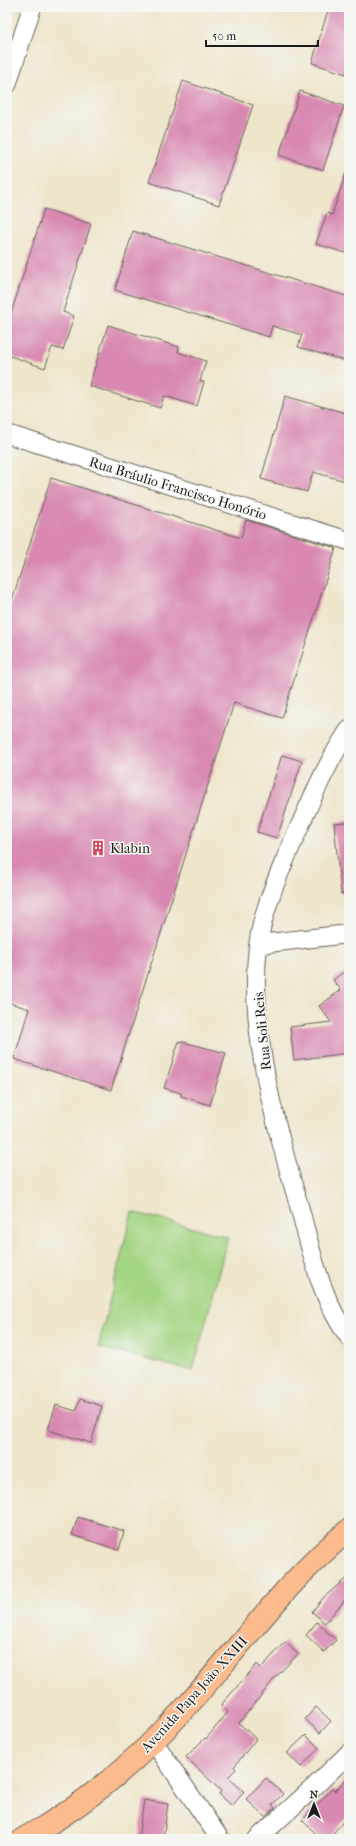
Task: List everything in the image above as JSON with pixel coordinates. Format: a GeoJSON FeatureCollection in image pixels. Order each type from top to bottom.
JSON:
{"type":"FeatureCollection","features":[{"type":"Feature","properties":{"kind":"main road","name":"Avenida Papa João XXIII"},"geometry":{"type":"LineString","coordinates":[[35,1836],[114,1777],[154,1742],[187,1706],[293,1582],[328,1547],[349,1530]]}},
{"type":"Feature","properties":{"kind":"street"},"geometry":{"type":"LineString","coordinates":[[7,85],[32,7]]}},
{"type":"Feature","properties":{"kind":"street","name":"Rua Bráulio Francisco Honório"},"geometry":{"type":"LineString","coordinates":[[7,434],[349,541]]}},
{"type":"Feature","properties":{"kind":"street","name":"Rua Soli Reis"},"geometry":{"type":"LineString","coordinates":[[349,730],[324,775],[286,857],[273,889],[258,944],[257,989],[259,1022],[265,1070],[286,1161],[319,1277],[334,1314],[349,1337]]}},
{"type":"Feature","properties":{"kind":"street"},"geometry":{"type":"LineString","coordinates":[[258,944],[349,934]]}},
{"type":"Feature","properties":{"kind":"street"},"geometry":{"type":"LineString","coordinates":[[154,1742],[220,1839]]}},
{"type":"Feature","properties":{"kind":"street"},"geometry":{"type":"LineString","coordinates":[[257,1839],[349,1753]]}},
{"type":"Feature","properties":{"kind":"green space"},"geometry":{"type":"Polygon","coordinates":[[[132,1212],[228,1237],[193,1371],[98,1347],[132,1212]]]}},
{"type":"Feature","properties":{"kind":"building"},"geometry":{"type":"Polygon","coordinates":[[[329,7],[349,7],[349,63],[346,74],[312,63],[329,7]]]}},
{"type":"Feature","properties":{"kind":"building"},"geometry":{"type":"Polygon","coordinates":[[[183,81],[253,105],[219,205],[149,182],[183,81]]]}},
{"type":"Feature","properties":{"kind":"building"},"geometry":{"type":"Polygon","coordinates":[[[300,91],[344,106],[323,170],[279,155],[300,91]]]}},
{"type":"Feature","properties":{"kind":"building"},"geometry":{"type":"Polygon","coordinates":[[[347,170],[349,171],[349,254],[316,244],[327,213],[332,215],[347,170]]]}},
{"type":"Feature","properties":{"kind":"building"},"geometry":{"type":"Polygon","coordinates":[[[44,209],[91,224],[63,312],[74,316],[63,350],[52,347],[45,368],[7,355],[7,326],[44,209]]]}},
{"type":"Feature","properties":{"kind":"building"},"geometry":{"type":"Polygon","coordinates":[[[133,231],[349,297],[349,362],[298,347],[302,335],[272,326],[269,337],[115,290],[133,231]]]}},
{"type":"Feature","properties":{"kind":"building"},"geometry":{"type":"Polygon","coordinates":[[[108,325],[179,347],[178,352],[206,361],[200,381],[204,382],[197,406],[164,396],[160,408],[89,386],[108,325]]]}},
{"type":"Feature","properties":{"kind":"building"},"geometry":{"type":"Polygon","coordinates":[[[285,396],[349,414],[349,482],[313,472],[307,492],[261,479],[285,396]]]}},
{"type":"Feature","properties":{"kind":"building","name":"Klabin"},"geometry":{"type":"Polygon","coordinates":[[[51,478],[241,538],[246,520],[336,548],[282,718],[234,703],[111,1090],[14,1059],[29,1009],[7,1002],[7,616],[51,478]]]}},
{"type":"Feature","properties":{"kind":"building"},"geometry":{"type":"Polygon","coordinates":[[[282,755],[302,761],[277,838],[257,832],[282,755]]]}},
{"type":"Feature","properties":{"kind":"building"},"geometry":{"type":"Polygon","coordinates":[[[349,822],[349,893],[341,894],[334,823],[349,822]]]}},
{"type":"Feature","properties":{"kind":"building"},"geometry":{"type":"Polygon","coordinates":[[[349,968],[349,1053],[294,1060],[290,1027],[331,1022],[319,1006],[341,990],[333,980],[349,968]]]}},
{"type":"Feature","properties":{"kind":"building"},"geometry":{"type":"Polygon","coordinates":[[[179,1041],[226,1053],[210,1105],[181,1096],[181,1093],[164,1088],[179,1041]]]}},
{"type":"Feature","properties":{"kind":"building"},"geometry":{"type":"Polygon","coordinates":[[[80,1399],[102,1406],[91,1443],[48,1430],[56,1405],[76,1411],[80,1399]]]}},
{"type":"Feature","properties":{"kind":"building"},"geometry":{"type":"Polygon","coordinates":[[[78,1517],[124,1531],[119,1550],[72,1535],[78,1517]]]}},
{"type":"Feature","properties":{"kind":"building"},"geometry":{"type":"Polygon","coordinates":[[[349,1576],[349,1595],[325,1623],[312,1612],[324,1597],[349,1576]]]}},
{"type":"Feature","properties":{"kind":"building"},"geometry":{"type":"Polygon","coordinates":[[[317,1622],[336,1640],[324,1652],[306,1635],[317,1622]]]}},
{"type":"Feature","properties":{"kind":"building"},"geometry":{"type":"Polygon","coordinates":[[[285,1642],[298,1654],[274,1679],[239,1723],[256,1739],[234,1767],[236,1769],[228,1777],[244,1792],[232,1806],[219,1794],[221,1791],[186,1757],[205,1738],[206,1739],[228,1712],[221,1705],[257,1664],[261,1668],[285,1642]]]}},
{"type":"Feature","properties":{"kind":"building"},"geometry":{"type":"Polygon","coordinates":[[[316,1707],[331,1721],[320,1733],[305,1719],[316,1707]]]}},
{"type":"Feature","properties":{"kind":"building"},"geometry":{"type":"Polygon","coordinates":[[[306,1735],[319,1748],[301,1767],[287,1753],[306,1735]]]}},
{"type":"Feature","properties":{"kind":"building"},"geometry":{"type":"Polygon","coordinates":[[[349,1776],[349,1815],[328,1839],[321,1839],[302,1820],[332,1789],[335,1791],[349,1776]]]}},
{"type":"Feature","properties":{"kind":"building"},"geometry":{"type":"Polygon","coordinates":[[[266,1778],[283,1794],[272,1805],[275,1808],[265,1817],[246,1799],[266,1778]]]}},
{"type":"Feature","properties":{"kind":"building"},"geometry":{"type":"Polygon","coordinates":[[[144,1800],[168,1804],[163,1839],[138,1839],[144,1800]]]}},
{"type":"Feature","properties":{"kind":"place","name":"Klabin"},"geometry":{"type":"Point","coordinates":[98,848]}}]}
